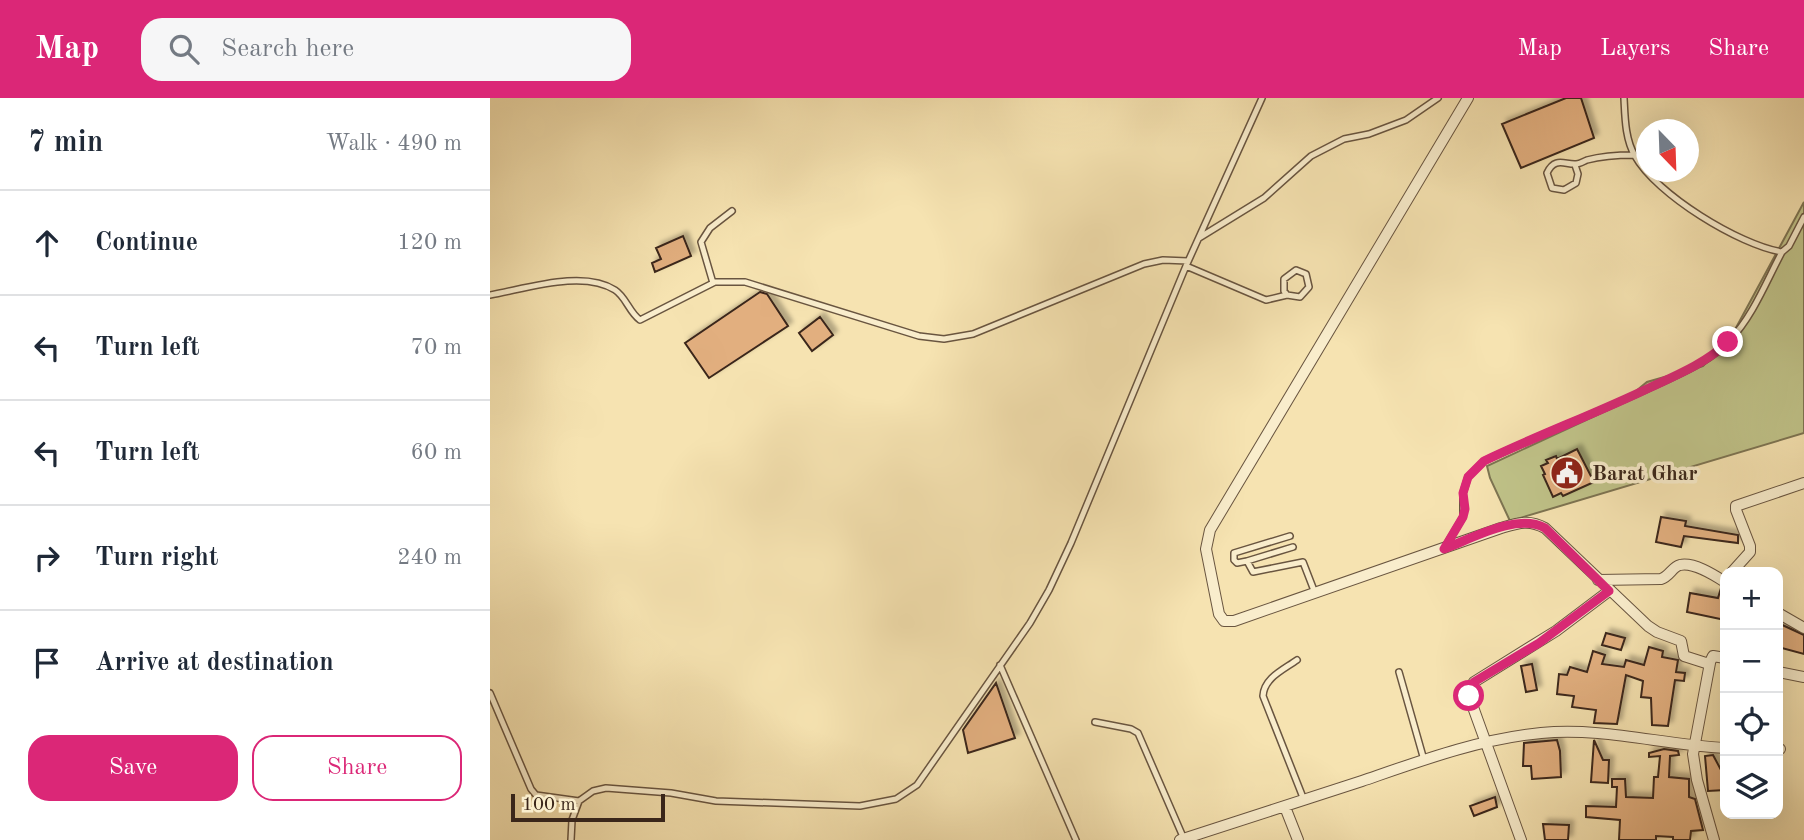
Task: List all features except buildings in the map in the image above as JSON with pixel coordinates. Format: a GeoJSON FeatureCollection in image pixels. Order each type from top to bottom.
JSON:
{"type":"FeatureCollection","features":[{"type":"Feature","properties":{"kind":"street"},"geometry":{"type":"LineString","coordinates":[[1468,98],[1210,530],[1206,549],[1219,614],[1224,621],[1234,621],[1519,522],[1534,522],[1545,528],[1653,630],[1681,641],[1684,656],[1710,663]]}},
{"type":"Feature","properties":{"kind":"street"},"geometry":{"type":"LineString","coordinates":[[1736,567],[1750,552],[1750,546],[1736,506],[1804,483]]}},
{"type":"Feature","properties":{"kind":"street"},"geometry":{"type":"LineString","coordinates":[[1598,580],[1661,579],[1667,577],[1675,568],[1684,565],[1720,579]]}},
{"type":"Feature","properties":{"kind":"street"},"geometry":{"type":"LineString","coordinates":[[1521,840],[1469,696],[1470,688],[1474,682],[1547,637],[1609,591]]}},
{"type":"Feature","properties":{"kind":"street"},"geometry":{"type":"LineString","coordinates":[[1783,616],[1804,628]]}},
{"type":"Feature","properties":{"kind":"street"},"geometry":{"type":"LineString","coordinates":[[1714,840],[1693,767],[1693,744],[1710,663],[1713,656],[1720,657]]}},
{"type":"Feature","properties":{"kind":"street"},"geometry":{"type":"LineString","coordinates":[[1783,673],[1804,677]]}},
{"type":"Feature","properties":{"kind":"street"},"geometry":{"type":"LineString","coordinates":[[1182,839],[1424,760],[1485,743],[1540,733],[1618,733],[1720,747]]}},
{"type":"Feature","properties":{"kind":"street"},"geometry":{"type":"LineString","coordinates":[[1285,807],[1298,840]]}},
{"type":"Feature","properties":{"kind":"lane"},"geometry":{"type":"LineString","coordinates":[[570,840],[572,820],[579,801],[593,791],[606,788],[640,789],[729,802],[860,806],[896,799],[908,793],[922,780],[1030,623],[1071,543],[1187,263],[1262,98]]}},
{"type":"Feature","properties":{"kind":"lane"},"geometry":{"type":"LineString","coordinates":[[1199,239],[1264,198],[1301,163],[1318,152],[1344,139],[1369,134],[1406,120],[1438,98]]}},
{"type":"Feature","properties":{"kind":"lane"},"geometry":{"type":"LineString","coordinates":[[1624,98],[1629,146],[1646,173],[1672,197],[1734,234],[1768,250],[1782,253]]}},
{"type":"Feature","properties":{"kind":"lane"},"geometry":{"type":"LineString","coordinates":[[1574,165],[1578,174],[1576,183],[1564,190],[1552,188],[1547,173],[1549,168],[1566,161],[1574,165],[1601,158],[1634,155]]}},
{"type":"Feature","properties":{"kind":"lane"},"geometry":{"type":"LineString","coordinates":[[713,283],[701,242],[710,228],[732,211]]}},
{"type":"Feature","properties":{"kind":"lane"},"geometry":{"type":"LineString","coordinates":[[1444,549],[1463,517],[1465,484],[1475,468],[1496,455],[1616,404],[1709,358],[1728,342],[1741,326],[1804,217]]}},
{"type":"Feature","properties":{"kind":"lane"},"geometry":{"type":"LineString","coordinates":[[490,295],[560,281],[589,283],[614,289],[639,320],[713,283],[745,282],[919,336],[944,339],[972,334],[1144,264],[1163,260],[1187,263],[1261,299],[1270,300],[1287,295],[1295,298],[1303,295],[1309,287],[1306,274],[1296,270],[1284,279],[1284,291],[1287,295]]}},
{"type":"Feature","properties":{"kind":"lane"},"geometry":{"type":"LineString","coordinates":[[1290,536],[1233,554],[1236,562],[1247,561],[1293,547]]}},
{"type":"Feature","properties":{"kind":"lane"},"geometry":{"type":"LineString","coordinates":[[1247,561],[1253,572],[1303,562],[1315,593]]}},
{"type":"Feature","properties":{"kind":"lane"},"geometry":{"type":"LineString","coordinates":[[1297,660],[1267,681],[1263,696],[1304,800]]}},
{"type":"Feature","properties":{"kind":"lane"},"geometry":{"type":"LineString","coordinates":[[1000,665],[1076,840]]}},
{"type":"Feature","properties":{"kind":"lane"},"geometry":{"type":"LineString","coordinates":[[1399,672],[1424,760]]}},
{"type":"Feature","properties":{"kind":"lane"},"geometry":{"type":"LineString","coordinates":[[490,693],[531,789],[536,795],[579,801]]}},
{"type":"Feature","properties":{"kind":"lane"},"geometry":{"type":"LineString","coordinates":[[1095,722],[1138,733],[1182,839]]}},
{"type":"Feature","properties":{"kind":"green space"},"geometry":{"type":"Polygon","coordinates":[[[1804,202],[1804,433],[1510,521],[1487,466],[1619,405],[1647,382],[1703,366],[1731,337],[1804,202]]]}},
{"type":"Feature","properties":{"kind":"place","name":"Barat Ghar"},"geometry":{"type":"Point","coordinates":[1567,473]}},
{"type":"Feature","properties":{"kind":"route"},"geometry":{"type":"LineString","coordinates":[[1469,696],[1474,682],[1539,643],[1609,591],[1545,528],[1534,522],[1519,522],[1444,549],[1463,517],[1463,493],[1468,477],[1484,461],[1688,370],[1709,358],[1728,342]]}}]}
